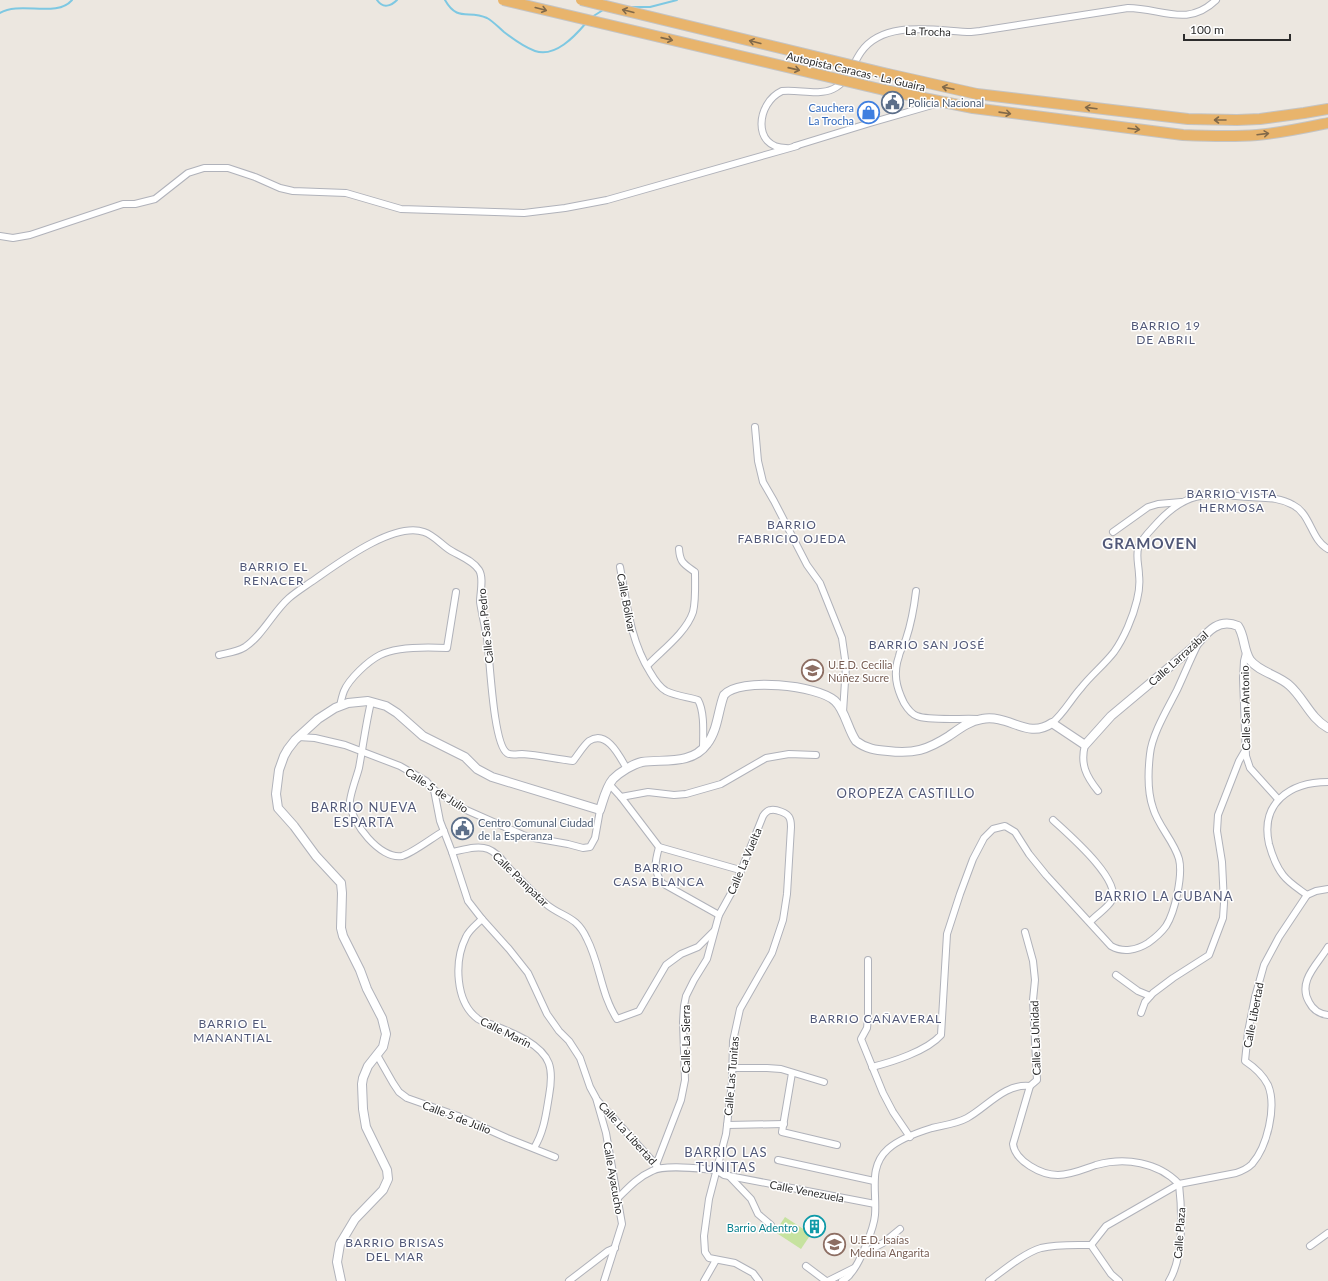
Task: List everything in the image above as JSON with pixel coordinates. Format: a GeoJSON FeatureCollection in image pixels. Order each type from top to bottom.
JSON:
{"type":"FeatureCollection","features":[{"type":"Feature","properties":{"kind":"highway","name":"Autopista Caracas - La Guaira"},"geometry":{"type":"LineString","coordinates":[[503,0],[884,90],[941,103],[980,109],[1159,133],[1208,136],[1256,135],[1285,132],[1328,123]]}},
{"type":"Feature","properties":{"kind":"highway","name":"Autopista Caracas - La Guaira"},"geometry":{"type":"LineString","coordinates":[[582,0],[977,94],[1188,119],[1260,119],[1304,114],[1328,109]]}},
{"type":"Feature","properties":{"kind":"street","name":"La Trocha"},"geometry":{"type":"LineString","coordinates":[[941,103],[790,148],[778,147],[769,142],[765,137],[760,123],[762,112],[769,100],[776,94],[782,91],[822,92],[833,89],[838,86],[849,74],[864,48],[887,33],[894,31],[912,29],[971,32],[1128,8],[1140,8],[1169,14],[1185,15],[1203,10],[1216,0]]}},
{"type":"Feature","properties":{"kind":"street"},"geometry":{"type":"LineString","coordinates":[[0,236],[14,238],[30,235],[123,204],[146,202],[155,199],[188,173],[204,168],[228,168],[255,177],[280,188],[293,191],[346,193],[401,209],[524,213],[565,208],[607,200],[797,146]]}},
{"type":"Feature","properties":{"kind":"street"},"geometry":{"type":"LineString","coordinates":[[754,427],[758,460],[763,482],[807,565],[820,583],[842,638],[846,666],[843,714]]}},
{"type":"Feature","properties":{"kind":"street"},"geometry":{"type":"LineString","coordinates":[[1113,532],[1148,507],[1158,504],[1182,502],[1199,496],[1219,494],[1266,497],[1282,500],[1298,507],[1322,545],[1328,550]]}},
{"type":"Feature","properties":{"kind":"street"},"geometry":{"type":"LineString","coordinates":[[916,591],[909,628],[906,640],[899,656],[895,677],[897,687],[907,708],[916,716],[932,719],[993,719],[1007,721],[1030,730],[1038,730],[1052,723],[1059,717],[1080,688],[1113,652],[1119,643],[1128,626],[1137,600],[1139,577],[1137,554],[1138,547],[1167,513],[1182,502]]}},
{"type":"Feature","properties":{"kind":"street","name":"Calle San Pedro"},"geometry":{"type":"LineString","coordinates":[[219,655],[237,651],[245,647],[256,637],[292,595],[353,553],[382,538],[400,532],[408,530],[424,532],[433,536],[467,560],[477,568],[481,574],[481,612],[487,638],[496,719],[501,744],[506,753],[573,761],[588,742],[594,739],[600,739],[606,740],[612,745],[627,769]]}},
{"type":"Feature","properties":{"kind":"street"},"geometry":{"type":"LineString","coordinates":[[646,666],[682,631],[693,611],[695,572],[683,564],[680,559],[679,550]]}},
{"type":"Feature","properties":{"kind":"street","name":"Calle Bolívar"},"geometry":{"type":"LineString","coordinates":[[620,568],[632,632],[646,666],[654,678],[666,690],[698,700],[700,703],[703,720],[703,749]]}},
{"type":"Feature","properties":{"kind":"street"},"geometry":{"type":"LineString","coordinates":[[340,706],[348,684],[358,673],[381,654],[417,648],[447,648],[456,592]]}},
{"type":"Feature","properties":{"kind":"street","name":"Calle Larrazábal"},"geometry":{"type":"LineString","coordinates":[[1085,745],[1111,716],[1197,644],[1213,627],[1233,624],[1238,626],[1243,635],[1246,654]]}},
{"type":"Feature","properties":{"kind":"street"},"geometry":{"type":"LineString","coordinates":[[872,1067],[891,1062],[911,1054],[941,1035],[947,934],[973,859],[984,838],[993,829],[1005,826],[1016,832],[1029,854],[1046,875],[1112,946],[1124,950],[1143,946],[1156,938],[1166,927],[1171,918],[1177,894],[1180,868],[1179,859],[1152,806],[1149,775],[1150,751],[1165,712],[1184,675],[1197,644]]}},
{"type":"Feature","properties":{"kind":"street"},"geometry":{"type":"LineString","coordinates":[[1246,654],[1251,662],[1290,686],[1313,716],[1328,728]]}},
{"type":"Feature","properties":{"kind":"street","name":"Calle San Antonio"},"geometry":{"type":"LineString","coordinates":[[1246,654],[1243,678],[1246,756],[1250,768],[1278,800]]}},
{"type":"Feature","properties":{"kind":"street"},"geometry":{"type":"LineString","coordinates":[[341,1281],[337,1262],[340,1244],[355,1219],[382,1190],[388,1179],[387,1170],[366,1127],[363,1109],[362,1084],[368,1066],[383,1047],[385,1040],[385,1029],[382,1018],[343,936],[341,928],[341,883],[316,856],[294,826],[278,808],[277,804],[276,784],[284,756],[298,737],[318,719],[348,703],[360,701],[386,706],[398,713],[423,736],[465,757],[477,769],[492,777],[600,810],[613,779],[627,769],[641,762],[664,762],[686,758],[703,749],[712,736],[724,695],[728,690],[735,688],[770,685],[791,686],[822,693],[836,701],[856,742],[868,748],[890,751],[921,750],[939,742],[960,728],[981,719]]}},
{"type":"Feature","properties":{"kind":"street"},"geometry":{"type":"LineString","coordinates":[[371,702],[350,804],[354,817],[376,847],[394,856],[405,854],[444,831]]}},
{"type":"Feature","properties":{"kind":"street"},"geometry":{"type":"LineString","coordinates":[[1052,723],[1085,745],[1083,760],[1087,776],[1098,791]]}},
{"type":"Feature","properties":{"kind":"street","name":"Calle 5 de Julio"},"geometry":{"type":"LineString","coordinates":[[298,737],[345,745],[400,766],[426,780],[434,790],[464,809],[523,835],[534,838],[582,848],[590,847],[596,838],[600,810]]}},
{"type":"Feature","properties":{"kind":"street"},"geometry":{"type":"LineString","coordinates":[[1141,1013],[1150,996],[1173,978],[1209,955],[1212,948],[1223,918],[1224,903],[1222,862],[1217,831],[1218,815],[1239,761],[1246,749]]}},
{"type":"Feature","properties":{"kind":"street"},"geometry":{"type":"LineString","coordinates":[[621,797],[648,792],[674,796],[692,793],[722,784],[766,758],[789,754],[816,755]]}},
{"type":"Feature","properties":{"kind":"street"},"geometry":{"type":"LineString","coordinates":[[1328,782],[1306,784],[1285,793],[1278,800],[1268,818],[1267,826],[1267,834],[1272,853],[1276,864],[1283,875],[1307,895],[1316,891],[1328,889]]}},
{"type":"Feature","properties":{"kind":"street"},"geometry":{"type":"LineString","coordinates":[[610,784],[658,847],[740,870]]}},
{"type":"Feature","properties":{"kind":"street"},"geometry":{"type":"LineString","coordinates":[[434,790],[440,821],[468,901],[528,973],[547,1014],[559,1031],[569,1041],[580,1058],[596,1098]]}},
{"type":"Feature","properties":{"kind":"street","name":"Calle La Vuelta"},"geometry":{"type":"LineString","coordinates":[[719,915],[734,888],[763,816],[766,812],[772,810]]}},
{"type":"Feature","properties":{"kind":"street","name":"Calle Las Tunitas"},"geometry":{"type":"LineString","coordinates":[[716,1260],[709,1258],[705,1252],[704,1236],[709,1198],[727,1125],[732,1082],[733,1041],[740,1009],[774,948],[785,909],[791,819],[788,815],[772,810]]}},
{"type":"Feature","properties":{"kind":"street"},"geometry":{"type":"LineString","coordinates":[[1053,820],[1104,871],[1113,888],[1112,899],[1109,904],[1090,922]]}},
{"type":"Feature","properties":{"kind":"street"},"geometry":{"type":"LineString","coordinates":[[658,847],[655,868],[662,883],[719,915]]}},
{"type":"Feature","properties":{"kind":"street","name":"Calle Pampatar"},"geometry":{"type":"LineString","coordinates":[[452,852],[474,848],[489,849],[547,905],[574,921],[587,938],[609,1007],[617,1019],[639,1011],[666,965],[681,954],[698,947],[714,931]]}},
{"type":"Feature","properties":{"kind":"street","name":"Calle Libertad"},"geometry":{"type":"LineString","coordinates":[[1090,1245],[1106,1226],[1180,1184],[1236,1173],[1252,1164],[1258,1156],[1265,1140],[1270,1119],[1271,1100],[1267,1085],[1262,1076],[1245,1061],[1248,1032],[1255,997],[1264,965],[1279,937],[1307,895]]}},
{"type":"Feature","properties":{"kind":"street","name":"Calle La Sierra"},"geometry":{"type":"LineString","coordinates":[[658,1167],[683,1091],[685,1080],[684,1006],[686,996],[707,959],[719,915]]}},
{"type":"Feature","properties":{"kind":"street","name":"Calle Marín"},"geometry":{"type":"LineString","coordinates":[[482,919],[469,931],[462,948],[458,966],[461,993],[471,1012],[479,1020],[516,1035],[535,1046],[543,1052],[550,1063],[552,1077],[548,1103],[540,1137],[534,1148]]}},
{"type":"Feature","properties":{"kind":"street","name":"Calle La Unidad"},"geometry":{"type":"LineString","coordinates":[[1025,932],[1033,961],[1035,980],[1033,1000],[1037,1080],[1030,1086],[1013,1144],[1017,1155],[1022,1161],[1049,1174],[1058,1175],[1108,1162],[1149,1165],[1159,1168],[1172,1176],[1180,1184]]}},
{"type":"Feature","properties":{"kind":"street"},"geometry":{"type":"LineString","coordinates":[[1328,947],[1308,976],[1304,990],[1306,997],[1314,1009],[1321,1014],[1328,1016]]}},
{"type":"Feature","properties":{"kind":"street"},"geometry":{"type":"LineString","coordinates":[[868,960],[868,1018],[867,1028],[861,1039],[883,1093],[893,1112],[910,1137]]}},
{"type":"Feature","properties":{"kind":"street"},"geometry":{"type":"LineString","coordinates":[[1116,975],[1138,991],[1150,996]]}},
{"type":"Feature","properties":{"kind":"street","name":"Calle 5 de Julio"},"geometry":{"type":"LineString","coordinates":[[377,1055],[393,1084],[399,1092],[407,1098],[458,1116],[556,1158]]}},
{"type":"Feature","properties":{"kind":"street"},"geometry":{"type":"LineString","coordinates":[[732,1068],[767,1068],[824,1082]]}},
{"type":"Feature","properties":{"kind":"street"},"geometry":{"type":"LineString","coordinates":[[792,1073],[782,1132],[838,1145]]}},
{"type":"Feature","properties":{"kind":"street"},"geometry":{"type":"LineString","coordinates":[[842,1281],[851,1274],[862,1254],[875,1215],[875,1169],[887,1150],[894,1144],[931,1128],[958,1122],[1013,1088],[1019,1086],[1030,1086]]}},
{"type":"Feature","properties":{"kind":"street","name":"Calle La Libertad"},"geometry":{"type":"LineString","coordinates":[[596,1098],[658,1167]]}},
{"type":"Feature","properties":{"kind":"street","name":"Calle Ayacucho"},"geometry":{"type":"LineString","coordinates":[[596,1098],[606,1133],[622,1224],[604,1281]]}},
{"type":"Feature","properties":{"kind":"street"},"geometry":{"type":"LineString","coordinates":[[727,1125],[784,1124]]}},
{"type":"Feature","properties":{"kind":"street"},"geometry":{"type":"LineString","coordinates":[[778,1160],[874,1181]]}},
{"type":"Feature","properties":{"kind":"street"},"geometry":{"type":"LineString","coordinates":[[618,1198],[640,1178],[658,1167]]}},
{"type":"Feature","properties":{"kind":"street","name":"Calle Venezuela"},"geometry":{"type":"LineString","coordinates":[[658,1167],[716,1170],[724,1176],[875,1204]]}},
{"type":"Feature","properties":{"kind":"street"},"geometry":{"type":"LineString","coordinates":[[730,1176],[751,1199],[758,1214],[771,1225]]}},
{"type":"Feature","properties":{"kind":"street","name":"Calle Plaza"},"geometry":{"type":"LineString","coordinates":[[1169,1281],[1176,1268],[1178,1253],[1182,1212],[1180,1184]]}},
{"type":"Feature","properties":{"kind":"street"},"geometry":{"type":"LineString","coordinates":[[862,1254],[883,1243],[900,1229]]}},
{"type":"Feature","properties":{"kind":"street"},"geometry":{"type":"LineString","coordinates":[[1310,1246],[1328,1233]]}},
{"type":"Feature","properties":{"kind":"street"},"geometry":{"type":"LineString","coordinates":[[989,1281],[1033,1251],[1042,1248],[1090,1245],[1111,1274],[1119,1281]]}},
{"type":"Feature","properties":{"kind":"street"},"geometry":{"type":"LineString","coordinates":[[569,1281],[608,1251],[615,1248]]}},
{"type":"Feature","properties":{"kind":"street"},"geometry":{"type":"LineString","coordinates":[[704,1281],[716,1260],[735,1263],[753,1273],[759,1281]]}},
{"type":"Feature","properties":{"kind":"street"},"geometry":{"type":"LineString","coordinates":[[817,1281],[806,1266],[827,1281],[855,1267]]}},
{"type":"Feature","properties":{"kind":"green space"},"geometry":{"type":"Polygon","coordinates":[[[785,1217],[811,1234],[801,1249],[775,1232],[785,1217]]]}},
{"type":"Feature","properties":{"kind":"waterway"},"geometry":{"type":"LineString","coordinates":[[0,13],[18,8],[57,8],[72,0]]}},
{"type":"Feature","properties":{"kind":"waterway"},"geometry":{"type":"LineString","coordinates":[[377,0],[384,6],[392,4],[397,0]]}},
{"type":"Feature","properties":{"kind":"waterway"},"geometry":{"type":"LineString","coordinates":[[445,0],[450,7],[459,13],[487,18],[519,43],[535,51],[542,52],[557,49],[576,34],[586,23]]}},
{"type":"Feature","properties":{"kind":"waterway"},"geometry":{"type":"LineString","coordinates":[[631,7],[650,7],[677,0]]}},
{"type":"Feature","properties":{"kind":"waterway"},"geometry":{"type":"LineString","coordinates":[[592,17],[603,10]]}},
{"type":"Feature","properties":{"kind":"place","name":"Policia Nacional"},"geometry":{"type":"Point","coordinates":[892,102]}},
{"type":"Feature","properties":{"kind":"place","name":"Cauchera La Trocha"},"geometry":{"type":"Point","coordinates":[869,113]}},
{"type":"Feature","properties":{"kind":"place","name":"U.E.D. Cecilia Núñez Sucre"},"geometry":{"type":"Point","coordinates":[812,670]}},
{"type":"Feature","properties":{"kind":"place","name":"Centro Comunal Ciudad de la Esperanza"},"geometry":{"type":"Point","coordinates":[462,828]}},
{"type":"Feature","properties":{"kind":"place","name":"Barrio Adentro"},"geometry":{"type":"Point","coordinates":[814,1227]}},
{"type":"Feature","properties":{"kind":"place","name":"U.E.D. Isaías Medina Angarita"},"geometry":{"type":"Point","coordinates":[834,1245]}},
{"type":"Feature","properties":{"kind":"district","name":"BARRIO 19 DE ABRIL"},"geometry":{"type":"Point","coordinates":[1166,332]}},
{"type":"Feature","properties":{"kind":"district","name":"BARRIO VISTA HERMOSA"},"geometry":{"type":"Point","coordinates":[1232,500]}},
{"type":"Feature","properties":{"kind":"district","name":"BARRIO FABRICIO OJEDA"},"geometry":{"type":"Point","coordinates":[792,531]}},
{"type":"Feature","properties":{"kind":"district","name":"GRAMOVEN"},"geometry":{"type":"Point","coordinates":[1150,543]}},
{"type":"Feature","properties":{"kind":"district","name":"BARRIO EL RENACER"},"geometry":{"type":"Point","coordinates":[274,573]}},
{"type":"Feature","properties":{"kind":"district","name":"BARRIO SAN JOSÉ"},"geometry":{"type":"Point","coordinates":[927,644]}},
{"type":"Feature","properties":{"kind":"district","name":"OROPEZA CASTILLO"},"geometry":{"type":"Point","coordinates":[906,793]}},
{"type":"Feature","properties":{"kind":"district","name":"BARRIO NUEVA ESPARTA"},"geometry":{"type":"Point","coordinates":[364,814]}},
{"type":"Feature","properties":{"kind":"district","name":"BARRIO CASA BLANCA"},"geometry":{"type":"Point","coordinates":[659,874]}},
{"type":"Feature","properties":{"kind":"district","name":"BARRIO LA CUBANA"},"geometry":{"type":"Point","coordinates":[1164,896]}},
{"type":"Feature","properties":{"kind":"district","name":"BARRIO CAÑAVERAL"},"geometry":{"type":"Point","coordinates":[876,1018]}},
{"type":"Feature","properties":{"kind":"district","name":"BARRIO EL MANANTIAL"},"geometry":{"type":"Point","coordinates":[233,1030]}},
{"type":"Feature","properties":{"kind":"district","name":"BARRIO LAS TUNITAS"},"geometry":{"type":"Point","coordinates":[726,1160]}},
{"type":"Feature","properties":{"kind":"district","name":"BARRIO BRISAS DEL MAR"},"geometry":{"type":"Point","coordinates":[395,1249]}}]}
